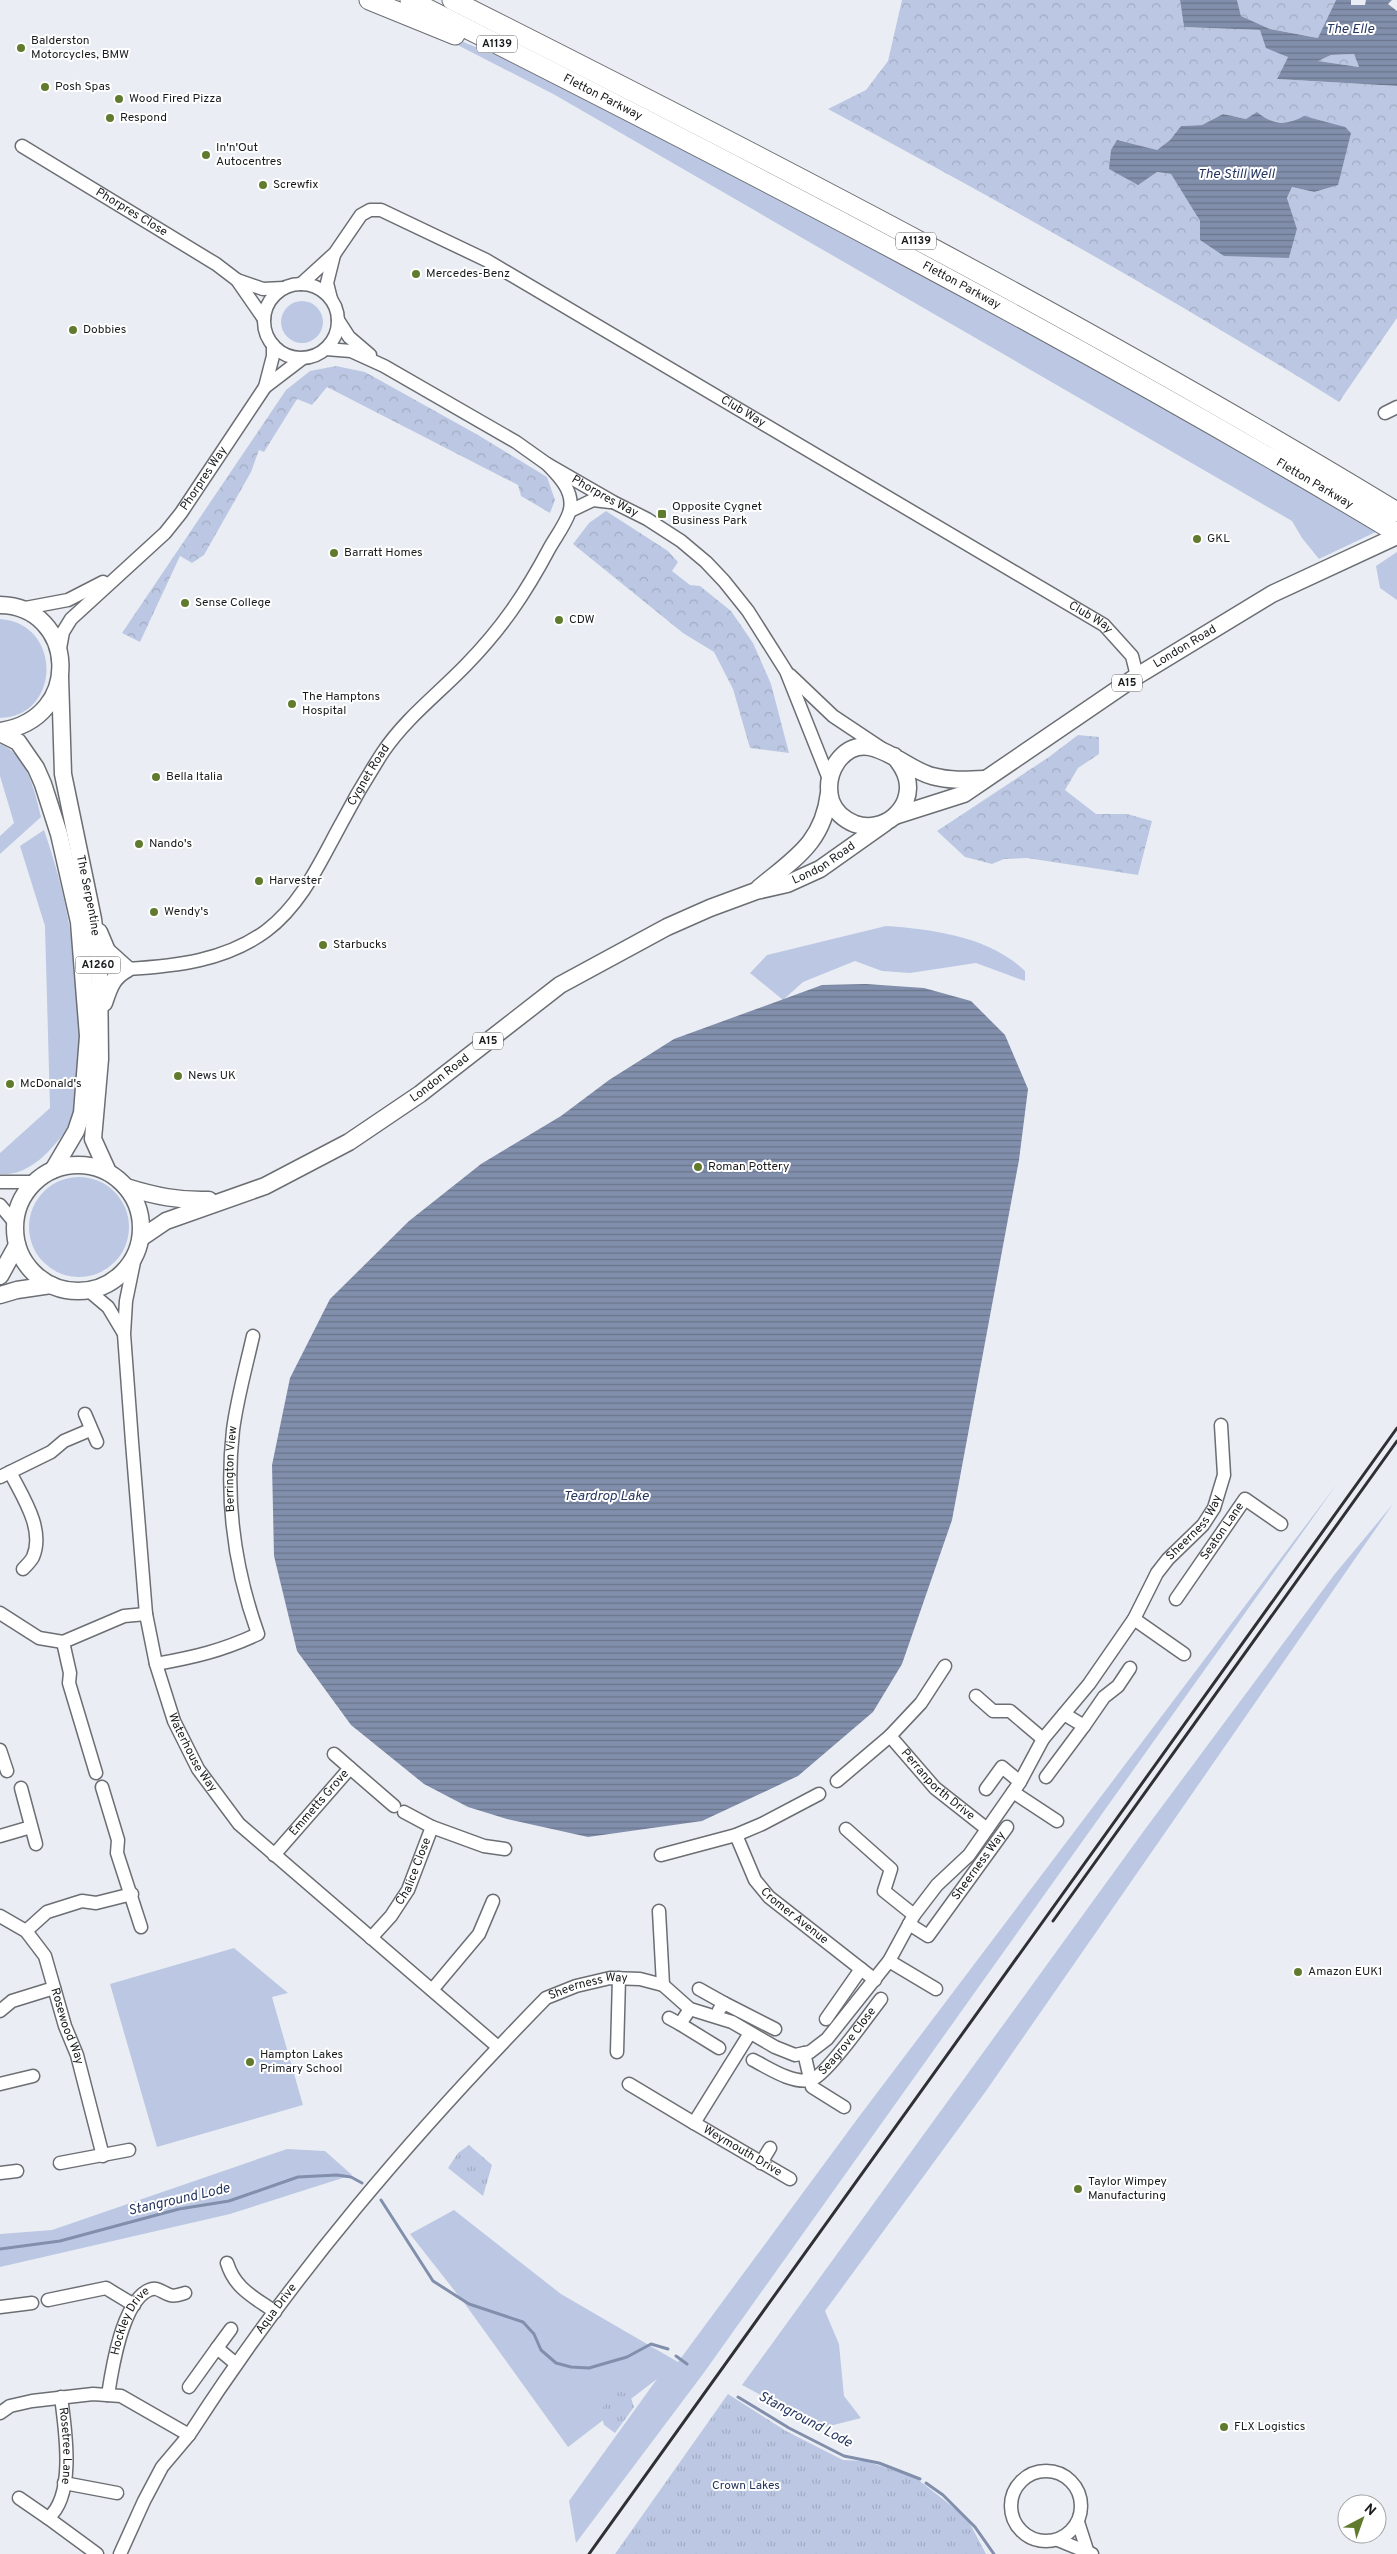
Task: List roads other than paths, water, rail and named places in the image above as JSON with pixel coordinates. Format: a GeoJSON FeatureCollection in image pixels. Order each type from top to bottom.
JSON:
{"type":"FeatureCollection","features":[{"type":"Feature","properties":{"kind":"highway"},"geometry":{"type":"LineString","coordinates":[[369,0],[583,87]]}},
{"type":"Feature","properties":{"kind":"highway","name":"Fletton Parkway"},"geometry":{"type":"LineString","coordinates":[[410,0],[873,237],[1108,366],[1354,507],[1397,534]]}},
{"type":"Feature","properties":{"kind":"highway","name":"Fletton Parkway"},"geometry":{"type":"LineString","coordinates":[[452,0],[863,212],[1038,307],[1268,436],[1397,512]]}},
{"type":"Feature","properties":{"kind":"highway"},"geometry":{"type":"LineString","coordinates":[[475,0],[590,70]]}},
{"type":"Feature","properties":{"kind":"main road","name":"London Road"},"geometry":{"type":"LineString","coordinates":[[141,1238],[166,1221],[265,1186],[349,1142],[420,1094],[560,985],[667,927],[756,891],[787,884],[820,868],[890,820],[964,794],[1137,676],[1272,594],[1397,534]]}},
{"type":"Feature","properties":{"kind":"main road"},"geometry":{"type":"LineString","coordinates":[[7,605],[36,618],[49,631],[60,654]]}},
{"type":"Feature","properties":{"kind":"main road","name":"The Serpentine"},"geometry":{"type":"LineString","coordinates":[[60,654],[63,774],[93,919],[101,1013],[100,1059],[93,1139],[108,1172]]}},
{"type":"Feature","properties":{"kind":"main road"},"geometry":{"type":"LineString","coordinates":[[0,732],[15,729],[32,722],[46,710],[55,695],[60,677]]}},
{"type":"Feature","properties":{"kind":"main road","name":"The Serpentine"},"geometry":{"type":"LineString","coordinates":[[0,732],[18,742],[36,768],[43,784],[59,834],[79,922],[88,1036],[82,1113],[76,1131],[53,1170]]}},
{"type":"Feature","properties":{"kind":"main road","name":"A15"},"geometry":{"type":"LineString","coordinates":[[873,747],[889,753],[903,766],[908,779],[908,793],[904,806],[890,820],[874,827],[860,826],[849,822],[840,815],[829,786],[840,758],[849,751],[873,747]]}},
{"type":"Feature","properties":{"kind":"main road"},"geometry":{"type":"LineString","coordinates":[[889,753],[911,768],[932,776],[953,780],[986,779]]}},
{"type":"Feature","properties":{"kind":"main road","name":"London Road"},"geometry":{"type":"LineString","coordinates":[[756,891],[810,846],[824,821],[829,786]]}},
{"type":"Feature","properties":{"kind":"main road"},"geometry":{"type":"LineString","coordinates":[[93,919],[107,951],[127,969],[116,976],[111,983],[101,1013]]}},
{"type":"Feature","properties":{"kind":"main road"},"geometry":{"type":"LineString","coordinates":[[71,1165],[90,1166],[108,1172],[126,1187],[139,1211],[141,1238],[135,1257],[124,1273],[108,1284],[89,1291],[70,1291],[51,1285],[36,1276],[25,1262],[17,1245],[15,1223],[22,1201],[35,1182],[53,1170],[71,1165]]}},
{"type":"Feature","properties":{"kind":"main road","name":"London Road"},"geometry":{"type":"LineString","coordinates":[[126,1187],[162,1198],[182,1201],[224,1199]]}},
{"type":"Feature","properties":{"kind":"main road"},"geometry":{"type":"LineString","coordinates":[[0,1276],[17,1245]]}},
{"type":"Feature","properties":{"kind":"main road"},"geometry":{"type":"LineString","coordinates":[[0,1296],[17,1290],[51,1285]]}},
{"type":"Feature","properties":{"kind":"street","name":"Phorpres Close"},"geometry":{"type":"LineString","coordinates":[[22,146],[155,225],[237,280],[263,289],[284,288]]}},
{"type":"Feature","properties":{"kind":"street","name":"Club Way"},"geometry":{"type":"LineString","coordinates":[[302,284],[335,253],[361,215],[370,210],[381,210],[486,260],[1104,625],[1132,656],[1137,676]]}},
{"type":"Feature","properties":{"kind":"street","name":"Club Way"},"geometry":{"type":"LineString","coordinates":[[332,300],[327,283],[335,253]]}},
{"type":"Feature","properties":{"kind":"street","name":"Phorpres Close"},"geometry":{"type":"LineString","coordinates":[[237,280],[264,319]]}},
{"type":"Feature","properties":{"kind":"street"},"geometry":{"type":"LineString","coordinates":[[302,284],[318,289],[332,300],[338,320],[333,340],[319,354],[303,358],[286,355],[273,345],[264,328],[264,319],[267,306],[274,296],[284,288],[302,284]]}},
{"type":"Feature","properties":{"kind":"street","name":"Phorpres Way"},"geometry":{"type":"LineString","coordinates":[[338,320],[350,337],[384,366]]}},
{"type":"Feature","properties":{"kind":"street","name":"Phorpres Way"},"geometry":{"type":"LineString","coordinates":[[265,387],[273,356],[273,345]]}},
{"type":"Feature","properties":{"kind":"street","name":"Phorpres Way"},"geometry":{"type":"LineString","coordinates":[[326,349],[351,350],[384,366],[516,442],[547,464],[612,502],[626,507],[681,541],[724,581],[748,610],[786,671],[829,786]]}},
{"type":"Feature","properties":{"kind":"street","name":"Phorpres Way"},"geometry":{"type":"LineString","coordinates":[[60,654],[63,632],[71,619],[165,533],[181,513],[265,387],[303,358]]}},
{"type":"Feature","properties":{"kind":"street"},"geometry":{"type":"LineString","coordinates":[[516,442],[537,451],[588,480],[608,492],[626,507]]}},
{"type":"Feature","properties":{"kind":"street"},"geometry":{"type":"LineString","coordinates":[[547,464],[562,480],[568,491],[570,511],[593,500],[612,502]]}},
{"type":"Feature","properties":{"kind":"street","name":"Cygnet Road"},"geometry":{"type":"LineString","coordinates":[[127,969],[162,967],[215,958],[244,946],[287,913],[310,881],[349,808],[384,751],[417,711],[465,666],[495,634],[524,596],[570,511]]}},
{"type":"Feature","properties":{"kind":"street","name":"Phorpres Way"},"geometry":{"type":"LineString","coordinates":[[7,605],[68,600],[95,587],[134,561]]}},
{"type":"Feature","properties":{"kind":"street","name":"Phorpres Way"},"geometry":{"type":"LineString","coordinates":[[786,671],[833,716],[889,753]]}},
{"type":"Feature","properties":{"kind":"street"},"geometry":{"type":"LineString","coordinates":[[0,1182],[35,1182]]}},
{"type":"Feature","properties":{"kind":"street"},"geometry":{"type":"LineString","coordinates":[[0,1205],[15,1223]]}},
{"type":"Feature","properties":{"kind":"street","name":"Waterhouse Way"},"geometry":{"type":"LineString","coordinates":[[135,1257],[126,1301],[124,1334],[146,1614],[156,1664],[174,1721],[198,1769],[239,1824],[498,2047]]}},
{"type":"Feature","properties":{"kind":"street","name":"Waterhouse Way"},"geometry":{"type":"LineString","coordinates":[[89,1291],[108,1307],[124,1334]]}},
{"type":"Feature","properties":{"kind":"street","name":"Berrington View"},"geometry":{"type":"LineString","coordinates":[[156,1664],[219,1651],[258,1634],[238,1569],[230,1491],[233,1430],[249,1341]]}},
{"type":"Feature","properties":{"kind":"street"},"geometry":{"type":"LineString","coordinates":[[85,1414],[90,1430],[97,1442]]}},
{"type":"Feature","properties":{"kind":"street","name":"Sheerness Way"},"geometry":{"type":"LineString","coordinates":[[498,2047],[546,1998],[576,1986],[619,1978],[654,1981],[663,1985],[690,2008],[716,2016],[775,2047],[795,2055],[810,2052],[827,2039],[889,1961],[912,1920],[936,1886],[969,1855],[1017,1787],[1043,1740],[1089,1684],[1134,1619],[1162,1566],[1203,1524],[1214,1508],[1224,1475],[1221,1426]]}},
{"type":"Feature","properties":{"kind":"street"},"geometry":{"type":"LineString","coordinates":[[23,1570],[33,1557],[36,1532],[33,1509],[5,1474],[51,1452],[64,1440],[90,1430]]}},
{"type":"Feature","properties":{"kind":"street","name":"Seaton Lane"},"geometry":{"type":"LineString","coordinates":[[1176,1599],[1245,1499],[1281,1524]]}},
{"type":"Feature","properties":{"kind":"street"},"geometry":{"type":"LineString","coordinates":[[1203,1524],[1219,1539]]}},
{"type":"Feature","properties":{"kind":"street"},"geometry":{"type":"LineString","coordinates":[[0,1613],[39,1638],[63,1642],[124,1616],[146,1614]]}},
{"type":"Feature","properties":{"kind":"street"},"geometry":{"type":"LineString","coordinates":[[1134,1619],[1184,1654]]}},
{"type":"Feature","properties":{"kind":"street"},"geometry":{"type":"LineString","coordinates":[[63,1642],[70,1673],[69,1683],[74,1715],[96,1773]]}},
{"type":"Feature","properties":{"kind":"street","name":"Perranporth Drive"},"geometry":{"type":"LineString","coordinates":[[837,1781],[890,1736],[921,1703],[945,1666]]}},
{"type":"Feature","properties":{"kind":"street"},"geometry":{"type":"LineString","coordinates":[[1046,1777],[1104,1697],[1118,1686],[1130,1668]]}},
{"type":"Feature","properties":{"kind":"street"},"geometry":{"type":"LineString","coordinates":[[976,1696],[993,1711],[1010,1711],[1043,1740]]}},
{"type":"Feature","properties":{"kind":"street"},"geometry":{"type":"LineString","coordinates":[[1064,1714],[1084,1726]]}},
{"type":"Feature","properties":{"kind":"street","name":"Perranporth Drive"},"geometry":{"type":"LineString","coordinates":[[890,1736],[935,1788],[987,1829]]}},
{"type":"Feature","properties":{"kind":"street"},"geometry":{"type":"LineString","coordinates":[[0,1750],[7,1771]]}},
{"type":"Feature","properties":{"kind":"street","name":"Emmetts Grove"},"geometry":{"type":"LineString","coordinates":[[274,1854],[350,1768],[334,1754]]}},
{"type":"Feature","properties":{"kind":"street"},"geometry":{"type":"LineString","coordinates":[[986,1789],[1002,1767],[1017,1787],[1057,1821]]}},
{"type":"Feature","properties":{"kind":"street","name":"Chalice Close"},"geometry":{"type":"LineString","coordinates":[[350,1768],[399,1809],[432,1828],[408,1890],[392,1916],[371,1938]]}},
{"type":"Feature","properties":{"kind":"street"},"geometry":{"type":"LineString","coordinates":[[102,1787],[118,1840],[117,1853],[132,1894],[141,1927]]}},
{"type":"Feature","properties":{"kind":"street"},"geometry":{"type":"LineString","coordinates":[[20,1788],[36,1844]]}},
{"type":"Feature","properties":{"kind":"street"},"geometry":{"type":"LineString","coordinates":[[661,1855],[736,1835],[762,1824],[819,1794]]}},
{"type":"Feature","properties":{"kind":"street"},"geometry":{"type":"LineString","coordinates":[[0,1836],[31,1827]]}},
{"type":"Feature","properties":{"kind":"street","name":"Sheerness Way"},"geometry":{"type":"LineString","coordinates":[[912,1920],[928,1936],[1007,1827]]}},
{"type":"Feature","properties":{"kind":"street"},"geometry":{"type":"LineString","coordinates":[[432,1828],[484,1846],[505,1849]]}},
{"type":"Feature","properties":{"kind":"street"},"geometry":{"type":"LineString","coordinates":[[846,1829],[891,1869],[884,1891],[912,1920]]}},
{"type":"Feature","properties":{"kind":"street","name":"Cromer Avenue"},"geometry":{"type":"LineString","coordinates":[[736,1835],[755,1880],[769,1897],[875,1980]]}},
{"type":"Feature","properties":{"kind":"street"},"geometry":{"type":"LineString","coordinates":[[948,1874],[964,1888]]}},
{"type":"Feature","properties":{"kind":"street"},"geometry":{"type":"LineString","coordinates":[[26,1931],[47,1912],[82,1901],[96,1903],[132,1894]]}},
{"type":"Feature","properties":{"kind":"street"},"geometry":{"type":"LineString","coordinates":[[432,1990],[479,1934],[493,1901]]}},
{"type":"Feature","properties":{"kind":"street"},"geometry":{"type":"LineString","coordinates":[[659,1910],[663,1985]]}},
{"type":"Feature","properties":{"kind":"street","name":"Rosewood Way"},"geometry":{"type":"LineString","coordinates":[[0,1916],[26,1931],[45,1956],[77,2054],[103,2156]]}},
{"type":"Feature","properties":{"kind":"street"},"geometry":{"type":"LineString","coordinates":[[889,1961],[936,1988]]}},
{"type":"Feature","properties":{"kind":"street"},"geometry":{"type":"LineString","coordinates":[[826,2019],[861,1969]]}},
{"type":"Feature","properties":{"kind":"street"},"geometry":{"type":"LineString","coordinates":[[617,2052],[619,1978]]}},
{"type":"Feature","properties":{"kind":"street"},"geometry":{"type":"LineString","coordinates":[[0,2011],[12,2001],[54,1988]]}},
{"type":"Feature","properties":{"kind":"street"},"geometry":{"type":"LineString","coordinates":[[699,1989],[775,2029]]}},
{"type":"Feature","properties":{"kind":"street","name":"Seagrove Close"},"geometry":{"type":"LineString","coordinates":[[753,2060],[791,2078],[811,2080],[826,2070],[881,1999]]}},
{"type":"Feature","properties":{"kind":"street"},"geometry":{"type":"LineString","coordinates":[[716,2016],[724,2003]]}},
{"type":"Feature","properties":{"kind":"street"},"geometry":{"type":"LineString","coordinates":[[680,2024],[690,2008]]}},
{"type":"Feature","properties":{"kind":"street"},"geometry":{"type":"LineString","coordinates":[[669,2018],[719,2048]]}},
{"type":"Feature","properties":{"kind":"street","name":"Weymouth Drive"},"geometry":{"type":"LineString","coordinates":[[694,2123],[750,2033]]}},
{"type":"Feature","properties":{"kind":"street","name":"Aqua Drive"},"geometry":{"type":"LineString","coordinates":[[120,2554],[162,2467],[189,2435],[235,2363],[346,2219],[498,2047]]}},
{"type":"Feature","properties":{"kind":"street","name":"Seagrove Close"},"geometry":{"type":"LineString","coordinates":[[804,2053],[812,2087],[844,2107]]}},
{"type":"Feature","properties":{"kind":"street"},"geometry":{"type":"LineString","coordinates":[[0,2084],[32,2076]]}},
{"type":"Feature","properties":{"kind":"street","name":"Weymouth Drive"},"geometry":{"type":"LineString","coordinates":[[629,2084],[790,2179]]}},
{"type":"Feature","properties":{"kind":"street"},"geometry":{"type":"LineString","coordinates":[[761,2163],[770,2148]]}},
{"type":"Feature","properties":{"kind":"street"},"geometry":{"type":"LineString","coordinates":[[60,2163],[128,2150]]}},
{"type":"Feature","properties":{"kind":"street"},"geometry":{"type":"LineString","coordinates":[[0,2173],[16,2171]]}},
{"type":"Feature","properties":{"kind":"street"},"geometry":{"type":"LineString","coordinates":[[227,2263],[231,2276],[238,2286],[275,2312]]}},
{"type":"Feature","properties":{"kind":"street"},"geometry":{"type":"LineString","coordinates":[[48,2300],[106,2288],[116,2292],[134,2305]]}},
{"type":"Feature","properties":{"kind":"street","name":"Hockley Drive"},"geometry":{"type":"LineString","coordinates":[[108,2395],[116,2348],[122,2327],[134,2305],[148,2290],[157,2288],[171,2296],[186,2294]]}},
{"type":"Feature","properties":{"kind":"street"},"geometry":{"type":"LineString","coordinates":[[0,2307],[32,2303]]}},
{"type":"Feature","properties":{"kind":"street"},"geometry":{"type":"LineString","coordinates":[[189,2387],[231,2329]]}},
{"type":"Feature","properties":{"kind":"street"},"geometry":{"type":"LineString","coordinates":[[217,2348],[235,2363]]}},
{"type":"Feature","properties":{"kind":"street"},"geometry":{"type":"LineString","coordinates":[[5,2409],[61,2397],[93,2394],[121,2396],[189,2435]]}},
{"type":"Feature","properties":{"kind":"street","name":"Rosetree Lane"},"geometry":{"type":"LineString","coordinates":[[48,2518],[55,2513],[60,2502],[64,2483],[66,2439],[61,2397]]}},
{"type":"Feature","properties":{"kind":"street"},"geometry":{"type":"LineString","coordinates":[[1047,2471],[1064,2476],[1076,2488],[1079,2497],[1081,2505],[1078,2522],[1070,2533],[1058,2540],[1040,2542],[1024,2534],[1013,2521],[1010,2503],[1016,2487],[1030,2475],[1038,2473],[1047,2471]]}},
{"type":"Feature","properties":{"kind":"street"},"geometry":{"type":"LineString","coordinates":[[64,2483],[117,2493]]}},
{"type":"Feature","properties":{"kind":"street"},"geometry":{"type":"LineString","coordinates":[[19,2498],[97,2554]]}},
{"type":"Feature","properties":{"kind":"street"},"geometry":{"type":"LineString","coordinates":[[1078,2522],[1090,2552]]}},
{"type":"Feature","properties":{"kind":"street"},"geometry":{"type":"LineString","coordinates":[[1058,2540],[1090,2552]]}},
{"type":"Feature","properties":{"kind":"water","name":"The Elle"},"geometry":{"type":"Polygon","coordinates":[[[1180,0],[1237,0],[1241,16],[1270,29],[1318,38],[1336,0],[1351,0],[1351,5],[1365,5],[1366,0],[1392,0],[1388,4],[1397,11],[1397,86],[1277,79],[1288,57],[1266,48],[1260,30],[1184,27],[1180,0]],[[1354,54],[1331,55],[1318,61],[1359,67],[1354,54]]]}},
{"type":"Feature","properties":{"kind":"water","name":"The Still Well"},"geometry":{"type":"Polygon","coordinates":[[[1257,112],[1268,120],[1279,123],[1285,123],[1304,116],[1345,127],[1351,133],[1338,185],[1314,192],[1292,187],[1287,198],[1297,229],[1289,258],[1224,256],[1200,240],[1200,221],[1171,174],[1157,172],[1138,185],[1109,169],[1111,150],[1117,140],[1157,150],[1170,140],[1181,126],[1202,125],[1223,114],[1246,119],[1257,112]]]}},
{"type":"Feature","properties":{"kind":"water","name":"Teardrop Lake"},"geometry":{"type":"Polygon","coordinates":[[[866,984],[924,988],[971,1001],[1005,1035],[1028,1089],[1019,1160],[952,1520],[902,1664],[873,1712],[798,1776],[702,1821],[588,1837],[507,1819],[468,1807],[424,1784],[351,1725],[297,1651],[274,1556],[272,1465],[290,1378],[330,1299],[409,1221],[481,1164],[561,1116],[609,1080],[674,1039],[822,985],[866,984]]]}},
{"type":"Feature","properties":{"kind":"waterway","name":"Stanground Lode"},"geometry":{"type":"LineString","coordinates":[[0,2249],[60,2241],[179,2209],[229,2201],[298,2177],[337,2175],[351,2177],[362,2183]]}},
{"type":"Feature","properties":{"kind":"waterway","name":"Stanground Lode"},"geometry":{"type":"LineString","coordinates":[[381,2200],[433,2281],[469,2304],[523,2322],[534,2334],[541,2350],[556,2363],[571,2367],[589,2368],[627,2357],[651,2344],[668,2349]]}},
{"type":"Feature","properties":{"kind":"waterway"},"geometry":{"type":"LineString","coordinates":[[676,2356],[687,2364]]}},
{"type":"Feature","properties":{"kind":"waterway","name":"Stanground Lode"},"geometry":{"type":"LineString","coordinates":[[738,2397],[789,2428],[844,2456],[879,2463],[920,2479]]}},
{"type":"Feature","properties":{"kind":"waterway","name":"Stanground Lode"},"geometry":{"type":"LineString","coordinates":[[926,2483],[943,2495],[975,2527],[994,2554]]}},
{"type":"Feature","properties":{"kind":"railway"},"geometry":{"type":"LineString","coordinates":[[589,2554],[1397,1428]]}},
{"type":"Feature","properties":{"kind":"railway"},"geometry":{"type":"LineString","coordinates":[[1053,1921],[1397,1441]]}},
{"type":"Feature","properties":{"kind":"place","name":"Balderston Motorcycles, BMW"},"geometry":{"type":"Point","coordinates":[21,48]}},
{"type":"Feature","properties":{"kind":"place","name":"Posh Spas"},"geometry":{"type":"Point","coordinates":[45,87]}},
{"type":"Feature","properties":{"kind":"place","name":"Wood Fired Pizza"},"geometry":{"type":"Point","coordinates":[119,99]}},
{"type":"Feature","properties":{"kind":"place","name":"Respond"},"geometry":{"type":"Point","coordinates":[110,118]}},
{"type":"Feature","properties":{"kind":"place","name":"In'n'Out Autocentres"},"geometry":{"type":"Point","coordinates":[206,155]}},
{"type":"Feature","properties":{"kind":"place","name":"Screwfix"},"geometry":{"type":"Point","coordinates":[263,185]}},
{"type":"Feature","properties":{"kind":"place","name":"Mercedes-Benz"},"geometry":{"type":"Point","coordinates":[416,274]}},
{"type":"Feature","properties":{"kind":"place","name":"Dobbies"},"geometry":{"type":"Point","coordinates":[73,330]}},
{"type":"Feature","properties":{"kind":"place","name":"Opposite Cygnet Business Park"},"geometry":{"type":"Point","coordinates":[662,514]}},
{"type":"Feature","properties":{"kind":"place","name":"GKL"},"geometry":{"type":"Point","coordinates":[1197,539]}},
{"type":"Feature","properties":{"kind":"place","name":"Barratt Homes"},"geometry":{"type":"Point","coordinates":[334,553]}},
{"type":"Feature","properties":{"kind":"place","name":"Sense College"},"geometry":{"type":"Point","coordinates":[185,603]}},
{"type":"Feature","properties":{"kind":"place","name":"CDW"},"geometry":{"type":"Point","coordinates":[559,620]}},
{"type":"Feature","properties":{"kind":"place","name":"The Hamptons Hospital"},"geometry":{"type":"Point","coordinates":[292,704]}},
{"type":"Feature","properties":{"kind":"place","name":"Bella Italia"},"geometry":{"type":"Point","coordinates":[156,777]}},
{"type":"Feature","properties":{"kind":"place","name":"Nando's"},"geometry":{"type":"Point","coordinates":[139,844]}},
{"type":"Feature","properties":{"kind":"place","name":"Harvester"},"geometry":{"type":"Point","coordinates":[259,881]}},
{"type":"Feature","properties":{"kind":"place","name":"Wendy's"},"geometry":{"type":"Point","coordinates":[154,912]}},
{"type":"Feature","properties":{"kind":"place","name":"Starbucks"},"geometry":{"type":"Point","coordinates":[323,945]}},
{"type":"Feature","properties":{"kind":"place","name":"News UK"},"geometry":{"type":"Point","coordinates":[178,1076]}},
{"type":"Feature","properties":{"kind":"place","name":"McDonald's"},"geometry":{"type":"Point","coordinates":[10,1084]}},
{"type":"Feature","properties":{"kind":"place","name":"Roman Pottery"},"geometry":{"type":"Point","coordinates":[698,1167]}},
{"type":"Feature","properties":{"kind":"place","name":"Amazon EUK1"},"geometry":{"type":"Point","coordinates":[1298,1972]}},
{"type":"Feature","properties":{"kind":"place","name":"Hampton Lakes Primary School"},"geometry":{"type":"Point","coordinates":[250,2062]}},
{"type":"Feature","properties":{"kind":"place","name":"Taylor Wimpey Manufacturing"},"geometry":{"type":"Point","coordinates":[1078,2189]}},
{"type":"Feature","properties":{"kind":"place","name":"FLX Logistics"},"geometry":{"type":"Point","coordinates":[1224,2427]}},
{"type":"Feature","properties":{"kind":"park label","name":"Crown Lakes"},"geometry":{"type":"Point","coordinates":[746,2486]}}]}
